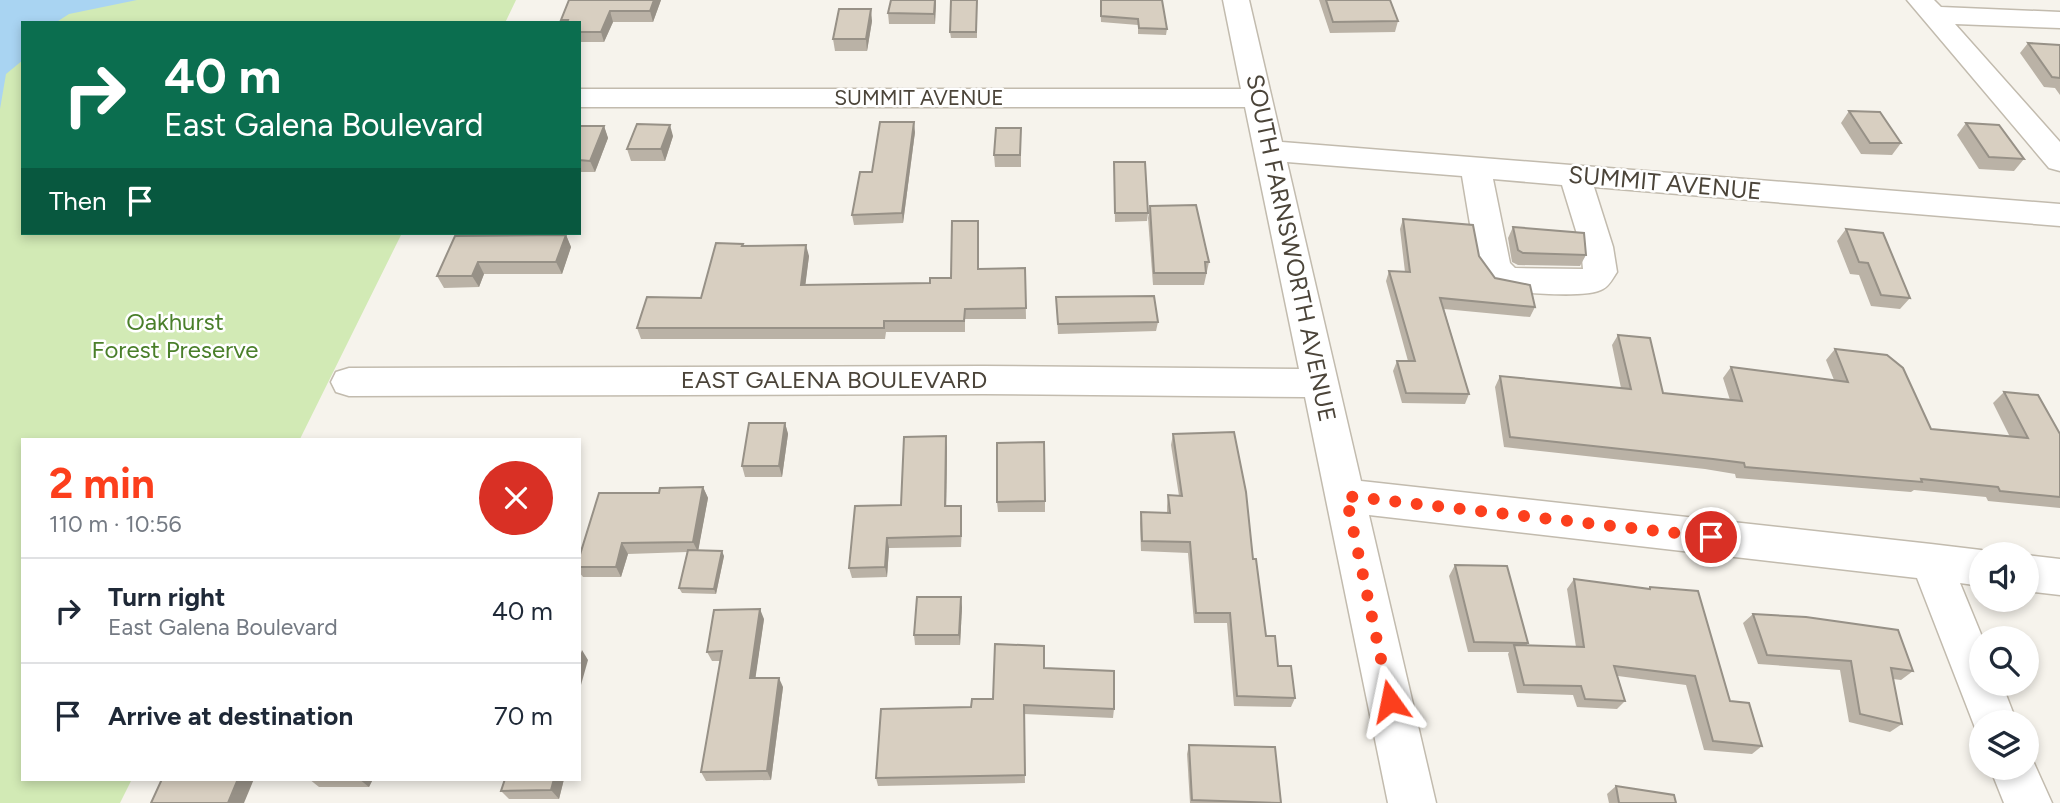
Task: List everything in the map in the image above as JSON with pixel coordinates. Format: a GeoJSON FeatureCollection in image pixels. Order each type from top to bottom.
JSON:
{"type":"FeatureCollection","features":[{"type":"Feature","properties":{"kind":"street","name":"SOUTH FARNSWORTH AVENUE"},"geometry":{"type":"LineString","coordinates":[[1236,0],[1412,803]]}},
{"type":"Feature","properties":{"kind":"street"},"geometry":{"type":"LineString","coordinates":[[1927,8],[2060,20]]}},
{"type":"Feature","properties":{"kind":"street"},"geometry":{"type":"LineString","coordinates":[[1927,8],[2060,161]]}},
{"type":"Feature","properties":{"kind":"street","name":"SUMMIT AVENUE"},"geometry":{"type":"LineString","coordinates":[[581,98],[1258,98]]}},
{"type":"Feature","properties":{"kind":"street","name":"SUMMIT AVENUE"},"geometry":{"type":"LineString","coordinates":[[1270,151],[2060,215]]}},
{"type":"Feature","properties":{"kind":"street"},"geometry":{"type":"LineString","coordinates":[[1476,167],[1494,266],[1505,279],[1541,282],[1591,281],[1600,272],[1597,247],[1575,176]]}},
{"type":"Feature","properties":{"kind":"street","name":"EAST GALENA BOULEVARD"},"geometry":{"type":"LineString","coordinates":[[349,382],[983,380],[1318,383]]}},
{"type":"Feature","properties":{"kind":"street"},"geometry":{"type":"LineString","coordinates":[[1346,496],[1969,567]]}},
{"type":"Feature","properties":{"kind":"street"},"geometry":{"type":"LineString","coordinates":[[1931,562],[1990,710]]}},
{"type":"Feature","properties":{"kind":"street"},"geometry":{"type":"LineString","coordinates":[[2039,575],[2060,577]]}},
{"type":"Feature","properties":{"kind":"street"},"geometry":{"type":"LineString","coordinates":[[2018,780],[2028,803]]}},
{"type":"Feature","properties":{"kind":"green space","name":"Oakhurst Forest Preserve"},"geometry":{"type":"Polygon","coordinates":[[[0,0],[516,0],[506,21],[21,21],[21,235],[401,235],[300,438],[21,438],[21,781],[131,781],[120,803],[0,803],[0,0]]]}},
{"type":"Feature","properties":{"kind":"water"},"geometry":{"type":"Polygon","coordinates":[[[0,0],[137,0],[69,14],[58,21],[21,21],[21,62],[6,74],[0,109],[0,0]]]}},
{"type":"Feature","properties":{"kind":"building"},"geometry":{"type":"Polygon","coordinates":[[[569,0],[654,0],[650,11],[610,11],[601,32],[581,32],[581,21],[561,20],[569,0]]]}},
{"type":"Feature","properties":{"kind":"building"},"geometry":{"type":"Polygon","coordinates":[[[891,0],[935,0],[934,14],[888,13],[891,0]]]}},
{"type":"Feature","properties":{"kind":"building"},"geometry":{"type":"Polygon","coordinates":[[[951,0],[977,0],[976,32],[950,32],[951,0]]]}},
{"type":"Feature","properties":{"kind":"building"},"geometry":{"type":"Polygon","coordinates":[[[1101,0],[1162,0],[1167,29],[1139,28],[1138,19],[1101,16],[1101,0]]]}},
{"type":"Feature","properties":{"kind":"building"},"geometry":{"type":"Polygon","coordinates":[[[1326,0],[1390,0],[1398,21],[1333,22],[1326,0]]]}},
{"type":"Feature","properties":{"kind":"building"},"geometry":{"type":"Polygon","coordinates":[[[839,9],[871,9],[866,39],[833,39],[839,9]]]}},
{"type":"Feature","properties":{"kind":"building"},"geometry":{"type":"Polygon","coordinates":[[[2028,43],[2060,45],[2060,78],[2052,77],[2028,43]]]}},
{"type":"Feature","properties":{"kind":"building"},"geometry":{"type":"Polygon","coordinates":[[[1849,111],[1880,112],[1901,143],[1870,143],[1849,111]]]}},
{"type":"Feature","properties":{"kind":"building"},"geometry":{"type":"Polygon","coordinates":[[[880,122],[914,122],[902,213],[852,215],[860,172],[872,172],[880,122]]]}},
{"type":"Feature","properties":{"kind":"building"},"geometry":{"type":"Polygon","coordinates":[[[1966,123],[1999,125],[2024,159],[1989,157],[1966,123]]]}},
{"type":"Feature","properties":{"kind":"building"},"geometry":{"type":"Polygon","coordinates":[[[637,124],[670,125],[661,149],[627,149],[637,124]]]}},
{"type":"Feature","properties":{"kind":"building"},"geometry":{"type":"Polygon","coordinates":[[[581,126],[604,126],[590,161],[581,160],[581,126]]]}},
{"type":"Feature","properties":{"kind":"building"},"geometry":{"type":"Polygon","coordinates":[[[996,128],[1021,128],[1020,155],[994,155],[996,128]]]}},
{"type":"Feature","properties":{"kind":"building"},"geometry":{"type":"Polygon","coordinates":[[[1114,162],[1145,162],[1148,213],[1115,213],[1114,162]]]}},
{"type":"Feature","properties":{"kind":"building"},"geometry":{"type":"Polygon","coordinates":[[[1196,205],[1209,262],[1205,262],[1206,273],[1154,273],[1150,206],[1196,205]]]}},
{"type":"Feature","properties":{"kind":"building"},"geometry":{"type":"Polygon","coordinates":[[[1403,219],[1473,225],[1479,256],[1495,278],[1530,285],[1535,307],[1440,298],[1469,394],[1406,393],[1397,361],[1415,361],[1389,271],[1410,272],[1403,219]]]}},
{"type":"Feature","properties":{"kind":"building"},"geometry":{"type":"Polygon","coordinates":[[[952,221],[978,221],[978,269],[1025,268],[1026,308],[965,309],[964,321],[884,321],[884,328],[637,328],[647,297],[701,298],[716,243],[743,244],[742,246],[806,245],[801,285],[930,283],[930,278],[951,278],[952,221]]]}},
{"type":"Feature","properties":{"kind":"building"},"geometry":{"type":"Polygon","coordinates":[[[1513,227],[1584,233],[1586,255],[1523,253],[1518,250],[1513,227]]]}},
{"type":"Feature","properties":{"kind":"building"},"geometry":{"type":"Polygon","coordinates":[[[1846,229],[1883,233],[1910,298],[1881,295],[1868,263],[1859,262],[1846,229]]]}},
{"type":"Feature","properties":{"kind":"building"},"geometry":{"type":"Polygon","coordinates":[[[566,235],[556,262],[478,262],[472,276],[437,276],[455,236],[566,235]]]}},
{"type":"Feature","properties":{"kind":"building"},"geometry":{"type":"Polygon","coordinates":[[[1154,296],[1158,322],[1058,324],[1056,297],[1154,296]]]}},
{"type":"Feature","properties":{"kind":"building"},"geometry":{"type":"Polygon","coordinates":[[[1618,335],[1650,338],[1663,393],[1742,401],[1731,367],[1848,382],[1835,349],[1887,355],[1903,368],[1931,429],[2028,438],[2004,392],[2038,395],[2060,434],[2060,497],[1921,479],[1922,482],[1745,467],[1744,463],[1713,459],[1510,437],[1500,376],[1631,389],[1618,335]]]}},
{"type":"Feature","properties":{"kind":"building"},"geometry":{"type":"Polygon","coordinates":[[[749,423],[785,423],[779,466],[742,466],[749,423]]]}},
{"type":"Feature","properties":{"kind":"building"},"geometry":{"type":"Polygon","coordinates":[[[1234,432],[1246,492],[1253,559],[1256,559],[1266,636],[1275,636],[1278,666],[1291,666],[1295,698],[1237,696],[1230,613],[1196,613],[1190,542],[1142,541],[1141,512],[1170,513],[1168,495],[1182,496],[1173,434],[1234,432]]]}},
{"type":"Feature","properties":{"kind":"building"},"geometry":{"type":"Polygon","coordinates":[[[946,436],[945,506],[961,506],[961,536],[887,538],[885,567],[849,568],[855,506],[901,505],[904,437],[946,436]]]}},
{"type":"Feature","properties":{"kind":"building"},"geometry":{"type":"Polygon","coordinates":[[[1044,442],[1045,501],[997,502],[997,443],[1044,442]]]}},
{"type":"Feature","properties":{"kind":"building"},"geometry":{"type":"Polygon","coordinates":[[[703,487],[693,542],[622,543],[616,567],[581,567],[581,552],[599,493],[659,493],[660,488],[703,487]]]}},
{"type":"Feature","properties":{"kind":"building"},"geometry":{"type":"Polygon","coordinates":[[[688,550],[722,551],[714,589],[679,588],[688,550]]]}},
{"type":"Feature","properties":{"kind":"building"},"geometry":{"type":"Polygon","coordinates":[[[1455,565],[1507,566],[1528,643],[1474,642],[1455,565]]]}},
{"type":"Feature","properties":{"kind":"building"},"geometry":{"type":"Polygon","coordinates":[[[1574,579],[1650,589],[1698,591],[1730,701],[1749,703],[1762,746],[1713,741],[1695,676],[1614,666],[1625,701],[1585,699],[1581,686],[1524,685],[1514,645],[1584,647],[1574,579]]]}},
{"type":"Feature","properties":{"kind":"building"},"geometry":{"type":"Polygon","coordinates":[[[917,597],[961,597],[959,635],[914,635],[917,597]]]}},
{"type":"Feature","properties":{"kind":"building"},"geometry":{"type":"Polygon","coordinates":[[[760,609],[750,678],[779,678],[767,771],[701,772],[722,651],[707,652],[714,610],[760,609]]]}},
{"type":"Feature","properties":{"kind":"building"},"geometry":{"type":"Polygon","coordinates":[[[1753,614],[1806,617],[1898,630],[1913,671],[1891,668],[1902,724],[1860,714],[1851,661],[1767,655],[1753,614]]]}},
{"type":"Feature","properties":{"kind":"building"},"geometry":{"type":"Polygon","coordinates":[[[995,644],[1044,646],[1044,668],[1114,671],[1114,709],[1024,705],[1025,775],[876,778],[881,709],[971,707],[972,699],[993,699],[995,644]]]}},
{"type":"Feature","properties":{"kind":"building"},"geometry":{"type":"Polygon","coordinates":[[[1189,745],[1275,747],[1281,803],[1192,800],[1189,745]]]}},
{"type":"Feature","properties":{"kind":"building"},"geometry":{"type":"Polygon","coordinates":[[[161,781],[237,781],[228,803],[151,803],[161,781]]]}},
{"type":"Feature","properties":{"kind":"building"},"geometry":{"type":"Polygon","coordinates":[[[504,781],[553,781],[551,790],[501,791],[504,781]]]}},
{"type":"Feature","properties":{"kind":"building"},"geometry":{"type":"Polygon","coordinates":[[[1616,786],[1674,795],[1676,803],[1619,803],[1616,786]]]}},
{"type":"Feature","properties":{"kind":"route"},"geometry":{"type":"LineString","coordinates":[[1390,701],[1346,496],[1711,537]]}}]}
